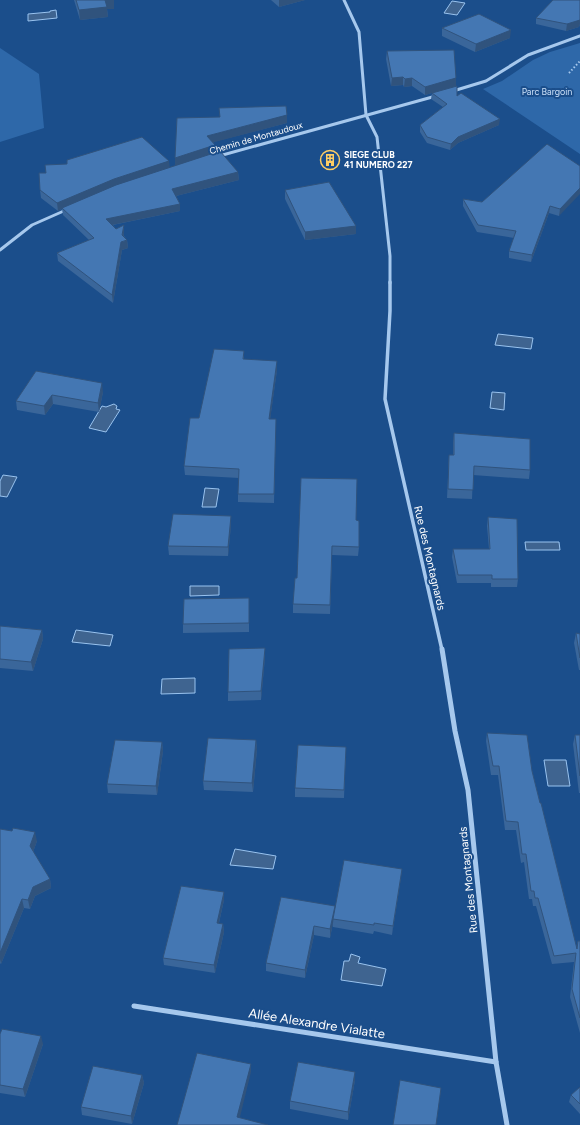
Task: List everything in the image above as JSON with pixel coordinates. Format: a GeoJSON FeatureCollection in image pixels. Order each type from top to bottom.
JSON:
{"type":"FeatureCollection","features":[{"type":"Feature","properties":{"kind":"street","name":"Rue des Montagnards"},"geometry":{"type":"LineString","coordinates":[[344,0],[359,32],[366,115],[377,137],[390,256],[390,311],[385,399],[442,651],[455,732],[468,790],[496,1062],[507,1125]]}},
{"type":"Feature","properties":{"kind":"street"},"geometry":{"type":"LineString","coordinates":[[446,93],[486,81],[528,55],[580,36]]}},
{"type":"Feature","properties":{"kind":"street","name":"Chemin de Montaudoux"},"geometry":{"type":"LineString","coordinates":[[212,158],[438,95]]}},
{"type":"Feature","properties":{"kind":"street"},"geometry":{"type":"LineString","coordinates":[[0,250],[32,225],[74,207]]}},
{"type":"Feature","properties":{"kind":"street","name":"Allée Alexandre Vialatte"},"geometry":{"type":"LineString","coordinates":[[134,1006],[496,1062]]}},
{"type":"Feature","properties":{"kind":"path"},"geometry":{"type":"LineString","coordinates":[[569,73],[580,61]]}},
{"type":"Feature","properties":{"kind":"green space","name":"Parc Bargoin"},"geometry":{"type":"Polygon","coordinates":[[[580,43],[580,154],[483,89],[502,81],[533,60],[550,52],[580,43]]]}},
{"type":"Feature","properties":{"kind":"green space"},"geometry":{"type":"Polygon","coordinates":[[[0,48],[39,74],[44,128],[0,142],[0,48]]]}},
{"type":"Feature","properties":{"kind":"shaded area"},"geometry":{"type":"Polygon","coordinates":[[[452,1],[465,3],[457,15],[444,13],[452,1]]]}},
{"type":"Feature","properties":{"kind":"shaded area"},"geometry":{"type":"Polygon","coordinates":[[[56,10],[57,18],[28,21],[28,14],[56,10]]]}},
{"type":"Feature","properties":{"kind":"shaded area"},"geometry":{"type":"Polygon","coordinates":[[[498,334],[533,338],[531,349],[495,345],[498,334]]]}},
{"type":"Feature","properties":{"kind":"shaded area"},"geometry":{"type":"Polygon","coordinates":[[[492,392],[505,393],[504,410],[490,408],[492,392]]]}},
{"type":"Feature","properties":{"kind":"shaded area"},"geometry":{"type":"Polygon","coordinates":[[[114,404],[117,406],[116,409],[120,410],[106,432],[89,428],[102,406],[106,407],[114,404]]]}},
{"type":"Feature","properties":{"kind":"shaded area"},"geometry":{"type":"Polygon","coordinates":[[[3,475],[17,477],[7,497],[0,496],[0,481],[3,475]]]}},
{"type":"Feature","properties":{"kind":"shaded area"},"geometry":{"type":"Polygon","coordinates":[[[205,488],[219,489],[216,507],[202,507],[205,488]]]}},
{"type":"Feature","properties":{"kind":"shaded area"},"geometry":{"type":"Polygon","coordinates":[[[525,542],[559,542],[560,550],[526,550],[525,542]]]}},
{"type":"Feature","properties":{"kind":"shaded area"},"geometry":{"type":"Polygon","coordinates":[[[190,586],[219,586],[219,595],[190,596],[190,586]]]}},
{"type":"Feature","properties":{"kind":"shaded area"},"geometry":{"type":"Polygon","coordinates":[[[76,630],[113,635],[110,646],[72,642],[76,630]]]}},
{"type":"Feature","properties":{"kind":"shaded area"},"geometry":{"type":"Polygon","coordinates":[[[195,678],[195,693],[161,694],[162,679],[195,678]]]}},
{"type":"Feature","properties":{"kind":"shaded area"},"geometry":{"type":"Polygon","coordinates":[[[544,760],[566,760],[570,786],[548,786],[544,760]]]}},
{"type":"Feature","properties":{"kind":"shaded area"},"geometry":{"type":"Polygon","coordinates":[[[235,849],[276,856],[273,869],[230,865],[235,849]]]}},
{"type":"Feature","properties":{"kind":"shaded area"},"geometry":{"type":"Polygon","coordinates":[[[351,954],[360,957],[358,963],[386,969],[382,986],[341,980],[344,961],[349,961],[351,954]]]}},
{"type":"Feature","properties":{"kind":"building"},"geometry":{"type":"Polygon","coordinates":[[[76,0],[105,0],[107,7],[79,10],[76,0]]]}},
{"type":"Feature","properties":{"kind":"building"},"geometry":{"type":"Polygon","coordinates":[[[553,0],[580,0],[580,20],[567,24],[536,18],[553,0]]]}},
{"type":"Feature","properties":{"kind":"building"},"geometry":{"type":"Polygon","coordinates":[[[479,14],[511,30],[476,44],[442,28],[479,14]]]}},
{"type":"Feature","properties":{"kind":"building"},"geometry":{"type":"Polygon","coordinates":[[[454,50],[456,78],[425,87],[412,78],[392,78],[387,51],[454,50]]]}},
{"type":"Feature","properties":{"kind":"building"},"geometry":{"type":"Polygon","coordinates":[[[457,86],[457,96],[461,93],[500,119],[458,137],[451,144],[427,137],[420,125],[447,104],[432,93],[457,86]]]}},
{"type":"Feature","properties":{"kind":"building"},"geometry":{"type":"Polygon","coordinates":[[[286,106],[287,115],[207,136],[215,145],[175,158],[177,118],[220,117],[219,108],[286,106]]]}},
{"type":"Feature","properties":{"kind":"building"},"geometry":{"type":"Polygon","coordinates":[[[142,137],[169,161],[114,179],[57,203],[40,190],[39,173],[46,173],[45,165],[67,164],[67,160],[142,137]]]}},
{"type":"Feature","properties":{"kind":"building"},"geometry":{"type":"Polygon","coordinates":[[[547,144],[580,166],[580,188],[560,209],[550,206],[532,255],[509,251],[516,231],[478,225],[463,199],[482,202],[547,144]]]}},
{"type":"Feature","properties":{"kind":"building"},"geometry":{"type":"Polygon","coordinates":[[[220,151],[238,172],[172,189],[180,204],[106,219],[116,229],[124,225],[122,235],[127,240],[121,242],[112,295],[57,253],[94,238],[62,208],[116,185],[220,151]]]}},
{"type":"Feature","properties":{"kind":"building"},"geometry":{"type":"Polygon","coordinates":[[[329,182],[356,226],[305,232],[285,190],[329,182]]]}},
{"type":"Feature","properties":{"kind":"building"},"geometry":{"type":"Polygon","coordinates":[[[214,349],[244,351],[243,359],[277,361],[269,419],[276,419],[274,494],[238,494],[239,469],[184,466],[190,418],[199,418],[214,349]]]}},
{"type":"Feature","properties":{"kind":"building"},"geometry":{"type":"Polygon","coordinates":[[[36,371],[102,383],[98,403],[52,395],[44,406],[16,401],[36,371]]]}},
{"type":"Feature","properties":{"kind":"building"},"geometry":{"type":"Polygon","coordinates":[[[454,433],[530,439],[530,470],[474,466],[473,490],[448,489],[449,455],[454,455],[454,433]]]}},
{"type":"Feature","properties":{"kind":"building"},"geometry":{"type":"Polygon","coordinates":[[[301,478],[357,479],[356,520],[359,521],[359,547],[332,546],[330,605],[293,604],[295,578],[297,578],[301,478]]]}},
{"type":"Feature","properties":{"kind":"building"},"geometry":{"type":"Polygon","coordinates":[[[173,514],[231,516],[228,547],[168,546],[173,514]]]}},
{"type":"Feature","properties":{"kind":"building"},"geometry":{"type":"Polygon","coordinates":[[[488,517],[517,519],[518,579],[492,579],[492,575],[458,575],[453,549],[490,549],[488,517]]]}},
{"type":"Feature","properties":{"kind":"building"},"geometry":{"type":"Polygon","coordinates":[[[249,598],[249,623],[183,624],[184,599],[249,598]]]}},
{"type":"Feature","properties":{"kind":"building"},"geometry":{"type":"Polygon","coordinates":[[[0,626],[42,630],[31,662],[0,659],[0,626]]]}},
{"type":"Feature","properties":{"kind":"building"},"geometry":{"type":"Polygon","coordinates":[[[576,633],[580,634],[580,658],[576,633]]]}},
{"type":"Feature","properties":{"kind":"building"},"geometry":{"type":"Polygon","coordinates":[[[265,648],[261,691],[228,692],[229,649],[265,648]]]}},
{"type":"Feature","properties":{"kind":"building"},"geometry":{"type":"Polygon","coordinates":[[[487,733],[527,735],[532,771],[577,949],[578,941],[580,941],[580,1018],[572,989],[576,953],[554,956],[538,898],[535,898],[534,891],[531,891],[526,854],[522,854],[518,822],[506,821],[499,766],[493,766],[487,733]]]}},
{"type":"Feature","properties":{"kind":"building"},"geometry":{"type":"Polygon","coordinates":[[[575,735],[580,735],[580,776],[575,735]]]}},
{"type":"Feature","properties":{"kind":"building"},"geometry":{"type":"Polygon","coordinates":[[[208,738],[256,740],[252,783],[203,781],[208,738]]]}},
{"type":"Feature","properties":{"kind":"building"},"geometry":{"type":"Polygon","coordinates":[[[115,740],[162,742],[156,786],[107,784],[115,740]]]}},
{"type":"Feature","properties":{"kind":"building"},"geometry":{"type":"Polygon","coordinates":[[[298,745],[346,747],[344,790],[295,788],[298,745]]]}},
{"type":"Feature","properties":{"kind":"building"},"geometry":{"type":"Polygon","coordinates":[[[13,828],[35,832],[30,846],[50,879],[33,887],[28,900],[22,899],[0,953],[0,829],[12,831],[13,828]]]}},
{"type":"Feature","properties":{"kind":"building"},"geometry":{"type":"Polygon","coordinates":[[[344,860],[402,869],[393,926],[374,923],[374,925],[333,919],[344,860]]]}},
{"type":"Feature","properties":{"kind":"building"},"geometry":{"type":"Polygon","coordinates":[[[181,886],[224,892],[217,923],[223,924],[214,965],[163,958],[181,886]]]}},
{"type":"Feature","properties":{"kind":"building"},"geometry":{"type":"Polygon","coordinates":[[[281,897],[335,906],[330,929],[314,926],[305,970],[266,963],[281,897]]]}},
{"type":"Feature","properties":{"kind":"building"},"geometry":{"type":"Polygon","coordinates":[[[2,1029],[41,1036],[23,1089],[0,1085],[0,1034],[2,1029]]]}},
{"type":"Feature","properties":{"kind":"building"},"geometry":{"type":"Polygon","coordinates":[[[197,1053],[251,1064],[237,1117],[268,1125],[177,1125],[197,1053]]]}},
{"type":"Feature","properties":{"kind":"building"},"geometry":{"type":"Polygon","coordinates":[[[298,1062],[355,1072],[348,1112],[290,1101],[298,1062]]]}},
{"type":"Feature","properties":{"kind":"building"},"geometry":{"type":"Polygon","coordinates":[[[93,1066],[142,1075],[131,1116],[81,1107],[93,1066]]]}},
{"type":"Feature","properties":{"kind":"building"},"geometry":{"type":"Polygon","coordinates":[[[400,1080],[441,1088],[436,1125],[393,1125],[400,1080]]]}},
{"type":"Feature","properties":{"kind":"building"},"geometry":{"type":"Polygon","coordinates":[[[580,1087],[580,1104],[571,1095],[580,1087]]]}},
{"type":"Feature","properties":{"kind":"place","name":"SIEGE CLUB 41 NUMERO 227"},"geometry":{"type":"Point","coordinates":[330,160]}}]}
